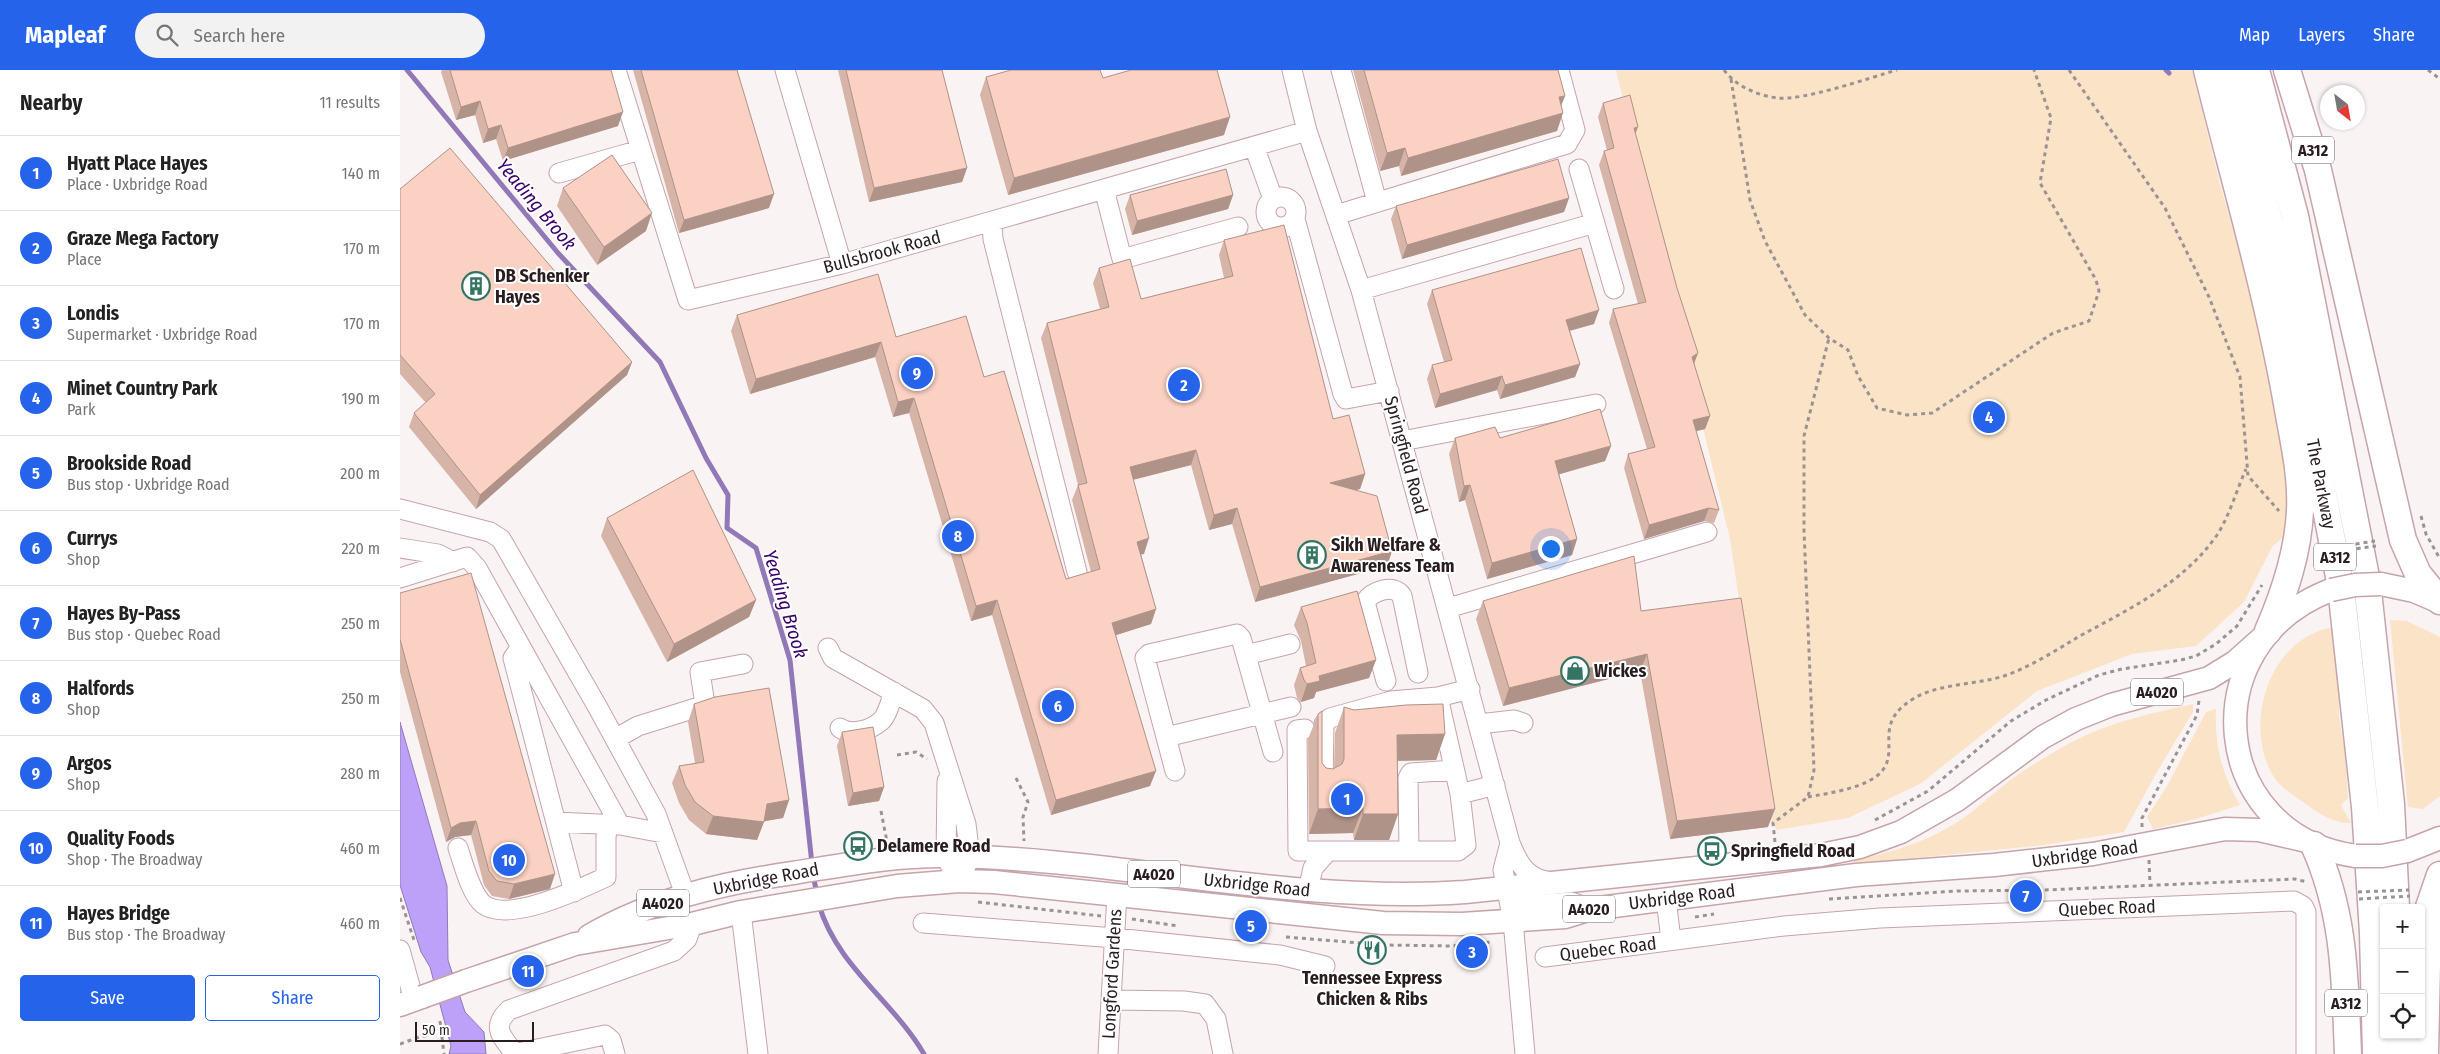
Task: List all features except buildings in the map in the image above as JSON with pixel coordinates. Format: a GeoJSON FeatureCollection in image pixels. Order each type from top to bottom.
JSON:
{"type":"FeatureCollection","features":[{"type":"Feature","properties":{"kind":"highway","name":"A312"},"geometry":{"type":"LineString","coordinates":[[2207,70],[2276,347],[2300,482],[2300,512],[2296,550],[2284,594],[2266,634]]}},
{"type":"Feature","properties":{"kind":"highway","name":"The Parkway"},"geometry":{"type":"LineString","coordinates":[[2230,70],[2274,239],[2341,587],[2365,808],[2373,932],[2376,1054]]}},
{"type":"Feature","properties":{"kind":"highway","name":"The Parkway"},"geometry":{"type":"LineString","coordinates":[[2256,70],[2295,216],[2368,582],[2391,804],[2405,898]]}},
{"type":"Feature","properties":{"kind":"highway","name":"A312"},"geometry":{"type":"LineString","coordinates":[[2287,70],[2307,130],[2328,209],[2386,472],[2403,540],[2418,574],[2440,602]]}},
{"type":"Feature","properties":{"kind":"highway","name":"A312"},"geometry":{"type":"LineString","coordinates":[[2311,843],[2332,888],[2340,930],[2348,1054]]}},
{"type":"Feature","properties":{"kind":"highway"},"geometry":{"type":"LineString","coordinates":[[2425,1054],[2429,907],[2440,875]]}},
{"type":"Feature","properties":{"kind":"highway"},"geometry":{"type":"LineString","coordinates":[[2400,1039],[2401,1054]]}},
{"type":"Feature","properties":{"kind":"main road","name":"Uxbridge Road"},"geometry":{"type":"LineString","coordinates":[[575,944],[614,922],[683,896],[795,872],[890,859],[946,856],[1009,858],[1308,890],[1410,896],[1505,888],[1821,854],[1877,842],[1924,821],[1956,800],[2015,756],[2076,719],[2111,705],[2209,678],[2235,662],[2300,604],[2330,590],[2355,585],[2381,584],[2414,591],[2440,602]]}},
{"type":"Feature","properties":{"kind":"main road"},"geometry":{"type":"LineString","coordinates":[[2266,634],[2248,662],[2238,690],[2235,718],[2238,747],[2248,778],[2266,807],[2279,820],[2311,843]]}},
{"type":"Feature","properties":{"kind":"main road","name":"Uxbridge Road"},"geometry":{"type":"LineString","coordinates":[[575,944],[692,924],[741,912],[897,886],[959,882],[994,882],[1383,923],[1462,924],[1564,917],[1591,909],[1856,875],[1994,865],[2093,854],[2225,829],[2259,830],[2356,856],[2382,856],[2408,851],[2440,838]]}},
{"type":"Feature","properties":{"kind":"main road"},"geometry":{"type":"LineString","coordinates":[[773,876],[782,882],[794,904]]}},
{"type":"Feature","properties":{"kind":"main road","name":"A4020"},"geometry":{"type":"LineString","coordinates":[[683,896],[682,908],[687,920],[692,924]]}},
{"type":"Feature","properties":{"kind":"main road","name":"A4020"},"geometry":{"type":"LineString","coordinates":[[412,1000],[575,944]]}},
{"type":"Feature","properties":{"kind":"street","name":"Bullsbrook Road"},"geometry":{"type":"LineString","coordinates":[[616,70],[688,300],[842,264],[1307,131]]}},
{"type":"Feature","properties":{"kind":"street"},"geometry":{"type":"LineString","coordinates":[[785,70],[842,264]]}},
{"type":"Feature","properties":{"kind":"street","name":"Springfield Road"},"geometry":{"type":"LineString","coordinates":[[1292,70],[1307,131],[1361,290],[1510,843],[1518,863],[1528,874],[1544,881],[1559,882]]}},
{"type":"Feature","properties":{"kind":"street"},"geometry":{"type":"LineString","coordinates":[[1341,70],[1377,202]]}},
{"type":"Feature","properties":{"kind":"street"},"geometry":{"type":"LineString","coordinates":[[1336,215],[1567,144],[1575,130],[1560,70]]}},
{"type":"Feature","properties":{"kind":"street"},"geometry":{"type":"LineString","coordinates":[[1254,146],[1273,199],[1283,196],[1292,200],[1297,209],[1295,219],[1343,394],[1346,399],[1353,399],[1389,391]]}},
{"type":"Feature","properties":{"kind":"street"},"geometry":{"type":"LineString","coordinates":[[559,173],[640,150]]}},
{"type":"Feature","properties":{"kind":"street"},"geometry":{"type":"LineString","coordinates":[[1579,168],[1614,289]]}},
{"type":"Feature","properties":{"kind":"street"},"geometry":{"type":"LineString","coordinates":[[1104,189],[1122,259],[1238,226]]}},
{"type":"Feature","properties":{"kind":"street"},"geometry":{"type":"LineString","coordinates":[[992,221],[993,239],[1077,572]]}},
{"type":"Feature","properties":{"kind":"street"},"geometry":{"type":"LineString","coordinates":[[1361,290],[1595,223]]}},
{"type":"Feature","properties":{"kind":"street"},"geometry":{"type":"LineString","coordinates":[[1402,441],[1596,404]]}},
{"type":"Feature","properties":{"kind":"street"},"geometry":{"type":"LineString","coordinates":[[400,509],[490,532],[501,539],[615,738],[663,833],[682,886],[683,896]]}},
{"type":"Feature","properties":{"kind":"street"},"geometry":{"type":"LineString","coordinates":[[1448,608],[1707,532]]}},
{"type":"Feature","properties":{"kind":"street"},"geometry":{"type":"LineString","coordinates":[[400,548],[438,554],[453,562]]}},
{"type":"Feature","properties":{"kind":"street"},"geometry":{"type":"LineString","coordinates":[[400,578],[467,557],[477,568],[544,690],[614,825]]}},
{"type":"Feature","properties":{"kind":"street"},"geometry":{"type":"LineString","coordinates":[[1386,681],[1365,602],[1381,590],[1393,589],[1399,591],[1402,596],[1418,673]]}},
{"type":"Feature","properties":{"kind":"street"},"geometry":{"type":"LineString","coordinates":[[1176,770],[1145,658],[1149,654],[1231,634],[1237,634],[1241,638],[1273,752]]}},
{"type":"Feature","properties":{"kind":"street"},"geometry":{"type":"LineString","coordinates":[[1246,655],[1290,644]]}},
{"type":"Feature","properties":{"kind":"street"},"geometry":{"type":"LineString","coordinates":[[521,647],[513,658],[574,892]]}},
{"type":"Feature","properties":{"kind":"street"},"geometry":{"type":"LineString","coordinates":[[828,648],[833,658],[923,709],[934,723],[946,856],[959,882]]}},
{"type":"Feature","properties":{"kind":"street"},"geometry":{"type":"LineString","coordinates":[[615,738],[638,726],[702,706],[704,698],[700,672],[743,664]]}},
{"type":"Feature","properties":{"kind":"street"},"geometry":{"type":"LineString","coordinates":[[525,700],[544,690]]}},
{"type":"Feature","properties":{"kind":"street"},"geometry":{"type":"LineString","coordinates":[[1412,717],[1440,706],[1470,690]]}},
{"type":"Feature","properties":{"kind":"street"},"geometry":{"type":"LineString","coordinates":[[840,728],[845,732],[864,730],[882,721],[894,692]]}},
{"type":"Feature","properties":{"kind":"street"},"geometry":{"type":"LineString","coordinates":[[1323,784],[1324,724],[1330,718],[1391,701],[1440,706]]}},
{"type":"Feature","properties":{"kind":"street"},"geometry":{"type":"LineString","coordinates":[[1305,729],[1297,730],[1298,851],[1458,850],[1464,848],[1467,837],[1460,794],[1440,706]]}},
{"type":"Feature","properties":{"kind":"street"},"geometry":{"type":"LineString","coordinates":[[1166,737],[1291,707]]}},
{"type":"Feature","properties":{"kind":"street"},"geometry":{"type":"LineString","coordinates":[[1343,725],[1392,719]]}},
{"type":"Feature","properties":{"kind":"street"},"geometry":{"type":"LineString","coordinates":[[1479,724],[1514,720],[1523,722],[1514,730],[1484,742]]}},
{"type":"Feature","properties":{"kind":"street"},"geometry":{"type":"LineString","coordinates":[[939,764],[966,824],[970,857],[959,882]]}},
{"type":"Feature","properties":{"kind":"street"},"geometry":{"type":"LineString","coordinates":[[1409,851],[1408,778],[1411,773],[1454,770]]}},
{"type":"Feature","properties":{"kind":"street"},"geometry":{"type":"LineString","coordinates":[[1460,794],[1495,785]]}},
{"type":"Feature","properties":{"kind":"street"},"geometry":{"type":"LineString","coordinates":[[556,822],[614,825],[663,833]]}},
{"type":"Feature","properties":{"kind":"street"},"geometry":{"type":"LineString","coordinates":[[458,848],[467,876],[482,903],[493,910],[522,908],[574,892],[606,877],[606,837],[614,825]]}},
{"type":"Feature","properties":{"kind":"street"},"geometry":{"type":"LineString","coordinates":[[1510,843],[1503,864],[1505,888],[1513,921],[1525,1054]]}},
{"type":"Feature","properties":{"kind":"street"},"geometry":{"type":"LineString","coordinates":[[1308,890],[1313,868],[1328,851]]}},
{"type":"Feature","properties":{"kind":"street"},"geometry":{"type":"LineString","coordinates":[[1505,888],[1518,898],[1533,905],[1571,902],[1591,909]]}},
{"type":"Feature","properties":{"kind":"street","name":"Longford Gardens"},"geometry":{"type":"LineString","coordinates":[[1108,1054],[1116,894]]}},
{"type":"Feature","properties":{"kind":"street","name":"Quebec Road"},"geometry":{"type":"LineString","coordinates":[[1666,899],[1671,940]]}},
{"type":"Feature","properties":{"kind":"street","name":"Quebec Road"},"geometry":{"type":"LineString","coordinates":[[1545,957],[1671,940],[1880,918],[2294,901],[2303,906],[2306,912],[2306,1054]]}},
{"type":"Feature","properties":{"kind":"street"},"geometry":{"type":"LineString","coordinates":[[741,912],[758,1054]]}},
{"type":"Feature","properties":{"kind":"street"},"geometry":{"type":"LineString","coordinates":[[922,922],[1115,938],[1280,955],[1325,966]]}},
{"type":"Feature","properties":{"kind":"street"},"geometry":{"type":"LineString","coordinates":[[615,1054],[611,1040],[605,1035],[513,1054],[499,1034],[502,1016],[509,1010],[674,951],[687,938],[692,924]]}},
{"type":"Feature","properties":{"kind":"street"},"geometry":{"type":"LineString","coordinates":[[407,946],[412,1000]]}},
{"type":"Feature","properties":{"kind":"street"},"geometry":{"type":"LineString","coordinates":[[1111,1000],[1184,1001],[1204,1004],[1216,1019],[1223,1054]]}},
{"type":"Feature","properties":{"kind":"path"},"geometry":{"type":"LineString","coordinates":[[1724,70],[1731,79],[1752,92],[1778,98],[1810,93],[1897,70]]}},
{"type":"Feature","properties":{"kind":"path"},"geometry":{"type":"LineString","coordinates":[[1731,79],[1750,200],[1765,241],[1805,315],[1829,338],[1848,350],[1858,376],[1878,408],[1907,415],[1932,413],[2053,333],[2089,321],[2099,291],[2096,280],[2040,183],[2050,118],[2034,70]]}},
{"type":"Feature","properties":{"kind":"path"},"geometry":{"type":"LineString","coordinates":[[2069,70],[2166,208],[2209,297],[2240,377],[2248,476],[2280,513]]}},
{"type":"Feature","properties":{"kind":"path"},"geometry":{"type":"LineString","coordinates":[[2428,70],[2440,80]]}},
{"type":"Feature","properties":{"kind":"path"},"geometry":{"type":"LineString","coordinates":[[1808,797],[1814,770],[1804,530],[1804,436],[1815,389],[1823,368],[1829,338]]}},
{"type":"Feature","properties":{"kind":"path"},"geometry":{"type":"LineString","coordinates":[[1784,844],[1776,845],[1773,823],[1808,797],[1857,786],[1882,772],[1888,758],[1888,737],[1892,719],[1900,709],[1913,699],[1927,692],[2005,675],[2127,611],[2169,585],[2218,534],[2246,468]]}},
{"type":"Feature","properties":{"kind":"path"},"geometry":{"type":"LineString","coordinates":[[2426,534],[2440,559]]}},
{"type":"Feature","properties":{"kind":"path"},"geometry":{"type":"LineString","coordinates":[[2376,541],[2324,551],[2376,546]]}},
{"type":"Feature","properties":{"kind":"path"},"geometry":{"type":"LineString","coordinates":[[1872,821],[1928,791],[2011,721],[2046,700],[2105,674],[2190,658],[2216,644],[2237,626],[2255,600],[2265,580]]}},
{"type":"Feature","properties":{"kind":"path"},"geometry":{"type":"LineString","coordinates":[[2143,833],[2142,818],[2197,715],[2199,702]]}},
{"type":"Feature","properties":{"kind":"path"},"geometry":{"type":"LineString","coordinates":[[897,755],[916,752],[939,764]]}},
{"type":"Feature","properties":{"kind":"path"},"geometry":{"type":"LineString","coordinates":[[1016,778],[1028,802],[1023,817],[1024,847]]}},
{"type":"Feature","properties":{"kind":"path"},"geometry":{"type":"LineString","coordinates":[[881,811],[890,859]]}},
{"type":"Feature","properties":{"kind":"path"},"geometry":{"type":"LineString","coordinates":[[2149,861],[2150,884]]}},
{"type":"Feature","properties":{"kind":"path","name":"Uxbridge Road"},"geometry":{"type":"LineString","coordinates":[[1825,900],[1949,891],[2045,890],[2150,884],[2295,880],[2313,884]]}},
{"type":"Feature","properties":{"kind":"path"},"geometry":{"type":"LineString","coordinates":[[2358,892],[2405,898]]}},
{"type":"Feature","properties":{"kind":"path"},"geometry":{"type":"LineString","coordinates":[[400,898],[407,946]]}},
{"type":"Feature","properties":{"kind":"path"},"geometry":{"type":"LineString","coordinates":[[2358,899],[2405,898]]}},
{"type":"Feature","properties":{"kind":"path"},"geometry":{"type":"LineString","coordinates":[[974,902],[1102,916]]}},
{"type":"Feature","properties":{"kind":"path","name":"Uxbridge Road"},"geometry":{"type":"LineString","coordinates":[[1695,917],[1720,913]]}},
{"type":"Feature","properties":{"kind":"path"},"geometry":{"type":"LineString","coordinates":[[1124,918],[1181,926]]}},
{"type":"Feature","properties":{"kind":"path"},"geometry":{"type":"LineString","coordinates":[[1282,937],[1385,945],[1451,946],[1488,944]]}},
{"type":"Feature","properties":{"kind":"path"},"geometry":{"type":"LineString","coordinates":[[440,1021],[444,1054]]}},
{"type":"Feature","properties":{"kind":"path"},"geometry":{"type":"LineString","coordinates":[[400,1044],[419,1037],[441,1033]]}},
{"type":"Feature","properties":{"kind":"shaded area"},"geometry":{"type":"Polygon","coordinates":[[[1616,70],[2192,70],[2221,188],[2266,347],[2290,486],[2286,534],[2272,547],[2244,602],[2196,646],[2132,654],[2037,691],[1920,784],[1848,818],[1777,830],[1772,822],[1730,539],[1616,70]]]}},
{"type":"Feature","properties":{"kind":"shaded area"},"geometry":{"type":"Polygon","coordinates":[[[2390,620],[2407,621],[2440,637],[2440,796],[2423,809],[2408,807],[2390,620]]]}},
{"type":"Feature","properties":{"kind":"shaded area"},"geometry":{"type":"Polygon","coordinates":[[[2334,627],[2339,685],[2339,716],[2345,753],[2348,798],[2341,805],[2351,823],[2339,822],[2322,815],[2279,783],[2272,774],[2264,753],[2260,730],[2262,707],[2268,685],[2279,664],[2293,647],[2312,634],[2334,627]]]}},
{"type":"Feature","properties":{"kind":"shaded area"},"geometry":{"type":"Polygon","coordinates":[[[2193,704],[2193,712],[2124,832],[2044,845],[1855,864],[1853,860],[1882,854],[1937,834],[1969,814],[2021,772],[2092,732],[2125,721],[2193,704]]]}},
{"type":"Feature","properties":{"kind":"shaded area"},"geometry":{"type":"Polygon","coordinates":[[[2216,709],[2216,735],[2220,759],[2228,782],[2240,805],[2196,819],[2153,829],[2147,817],[2166,788],[2206,712],[2216,709]]]}},
{"type":"Feature","properties":{"kind":"shaded area"},"geometry":{"type":"Polygon","coordinates":[[[400,722],[447,886],[448,960],[465,1012],[484,1032],[486,1054],[449,1054],[451,1046],[430,967],[421,952],[400,885],[400,722]]]}},
{"type":"Feature","properties":{"kind":"waterway","name":"Yeading Brook"},"geometry":{"type":"LineString","coordinates":[[407,70],[558,253],[660,362],[706,458],[728,495],[727,528],[756,548],[790,660],[812,864]]}},
{"type":"Feature","properties":{"kind":"waterway"},"geometry":{"type":"LineString","coordinates":[[2166,70],[2169,73]]}},
{"type":"Feature","properties":{"kind":"waterway","name":"Yeading Brook"},"geometry":{"type":"LineString","coordinates":[[813,875],[817,894]]}},
{"type":"Feature","properties":{"kind":"waterway","name":"Yeading Brook"},"geometry":{"type":"LineString","coordinates":[[819,905],[827,927],[839,947],[897,1017],[924,1054]]}},
{"type":"Feature","properties":{"kind":"place","name":"DB Schenker Hayes"},"geometry":{"type":"Point","coordinates":[476,286]}},
{"type":"Feature","properties":{"kind":"place","name":"Argos"},"geometry":{"type":"Point","coordinates":[917,373]}},
{"type":"Feature","properties":{"kind":"place","name":"Graze Mega Factory"},"geometry":{"type":"Point","coordinates":[1184,385]}},
{"type":"Feature","properties":{"kind":"place","name":"Minet Country Park"},"geometry":{"type":"Point","coordinates":[1989,417]}},
{"type":"Feature","properties":{"kind":"place","name":"Halfords"},"geometry":{"type":"Point","coordinates":[958,536]}},
{"type":"Feature","properties":{"kind":"place","name":"Sikh Welfare & Awareness Team"},"geometry":{"type":"Point","coordinates":[1312,555]}},
{"type":"Feature","properties":{"kind":"place","name":"Wickes"},"geometry":{"type":"Point","coordinates":[1575,671]}},
{"type":"Feature","properties":{"kind":"place","name":"Currys"},"geometry":{"type":"Point","coordinates":[1058,706]}},
{"type":"Feature","properties":{"kind":"place","name":"Hyatt Place Hayes"},"geometry":{"type":"Point","coordinates":[1347,799]}},
{"type":"Feature","properties":{"kind":"place","name":"Delamere Road"},"geometry":{"type":"Point","coordinates":[858,846]}},
{"type":"Feature","properties":{"kind":"place","name":"Springfield Road"},"geometry":{"type":"Point","coordinates":[1712,851]}},
{"type":"Feature","properties":{"kind":"place","name":"Quality Foods"},"geometry":{"type":"Point","coordinates":[509,860]}},
{"type":"Feature","properties":{"kind":"place","name":"Hayes By-Pass"},"geometry":{"type":"Point","coordinates":[2026,896]}},
{"type":"Feature","properties":{"kind":"place","name":"Brookside Road"},"geometry":{"type":"Point","coordinates":[1251,926]}},
{"type":"Feature","properties":{"kind":"place","name":"Tennessee Express Chicken & Ribs"},"geometry":{"type":"Point","coordinates":[1372,950]}},
{"type":"Feature","properties":{"kind":"place","name":"Londis"},"geometry":{"type":"Point","coordinates":[1472,952]}},
{"type":"Feature","properties":{"kind":"place","name":"Hayes Bridge"},"geometry":{"type":"Point","coordinates":[528,971]}}]}
